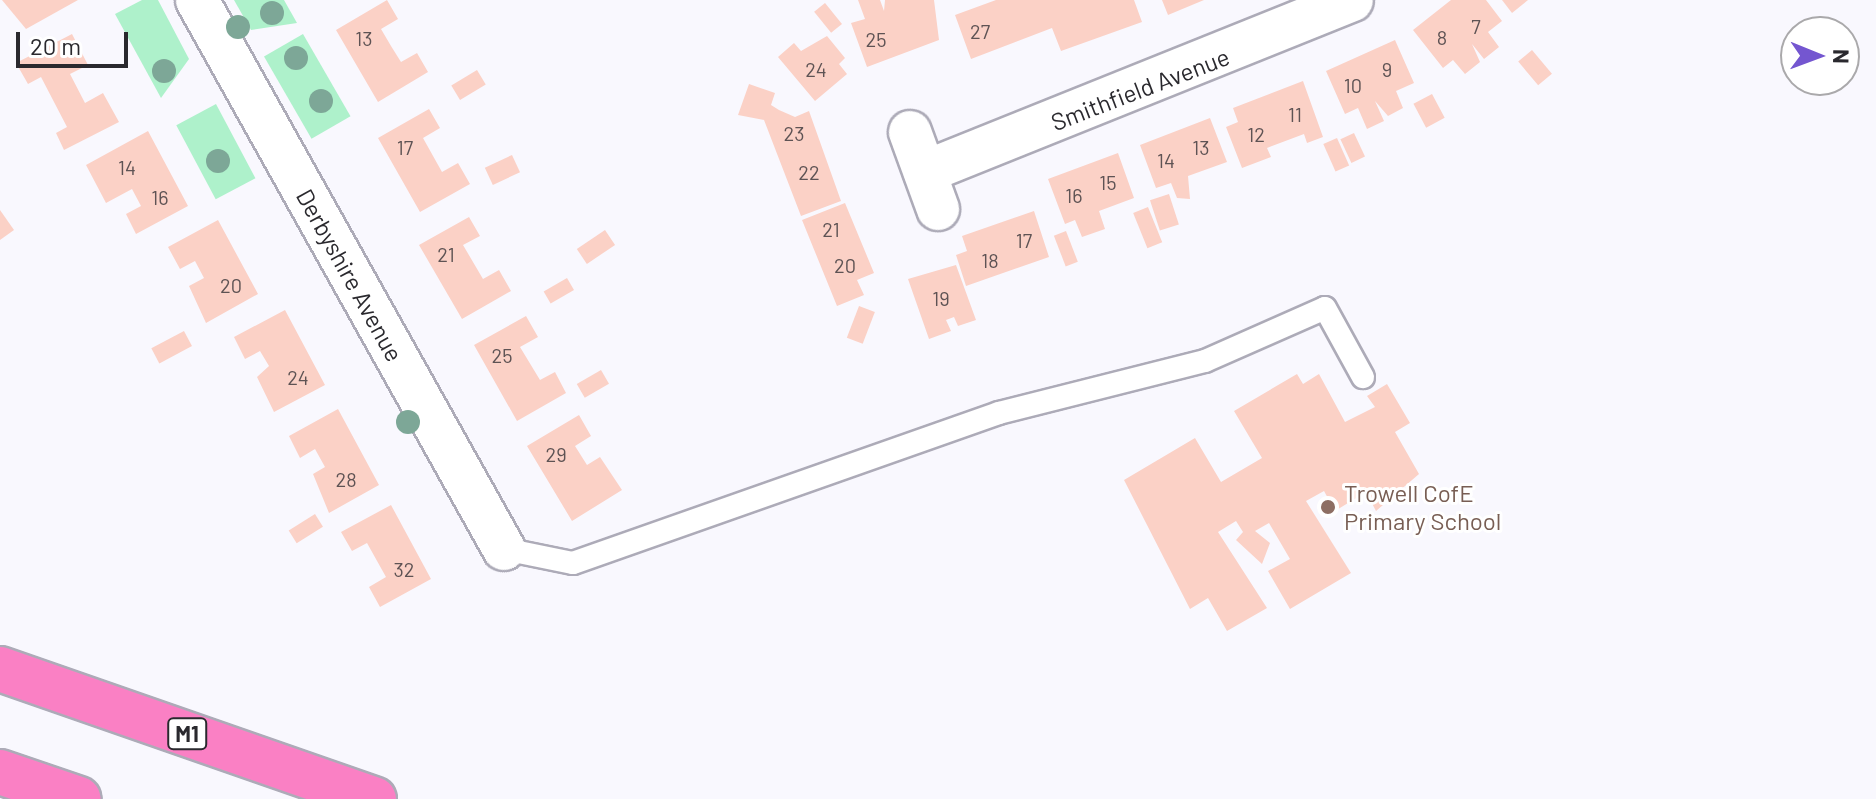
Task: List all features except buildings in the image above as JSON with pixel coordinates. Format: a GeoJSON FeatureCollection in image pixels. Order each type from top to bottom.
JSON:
{"type":"FeatureCollection","features":[{"type":"Feature","properties":{"kind":"highway","name":"M1"},"geometry":{"type":"LineString","coordinates":[[0,669],[374,799]]}},
{"type":"Feature","properties":{"kind":"highway"},"geometry":{"type":"LineString","coordinates":[[0,772],[79,799]]}},
{"type":"Feature","properties":{"kind":"street","name":"Derbyshire Avenue"},"geometry":{"type":"LineString","coordinates":[[197,0],[504,549]]}},
{"type":"Feature","properties":{"kind":"street","name":"Smithfield Avenue"},"geometry":{"type":"LineString","coordinates":[[910,132],[932,191],[1352,0]]}},
{"type":"Feature","properties":{"kind":"lane"},"geometry":{"type":"LineString","coordinates":[[504,549],[573,563],[999,413],[1205,361],[1325,308],[1363,377]]}},
{"type":"Feature","properties":{"kind":"green space"},"geometry":{"type":"Polygon","coordinates":[[[142,0],[158,0],[189,59],[161,98],[115,14],[142,0]]]}},
{"type":"Feature","properties":{"kind":"green space"},"geometry":{"type":"Polygon","coordinates":[[[234,0],[284,0],[297,23],[251,30],[234,0]]]}},
{"type":"Feature","properties":{"kind":"green space"},"geometry":{"type":"Polygon","coordinates":[[[303,34],[350,116],[312,139],[264,56],[303,34]]]}},
{"type":"Feature","properties":{"kind":"green space"},"geometry":{"type":"Polygon","coordinates":[[[216,104],[255,178],[216,199],[176,125],[216,104]]]}},
{"type":"Feature","properties":{"kind":"place","name":"Trowell CofE Primary School"},"geometry":{"type":"Point","coordinates":[1328,507]}}]}
